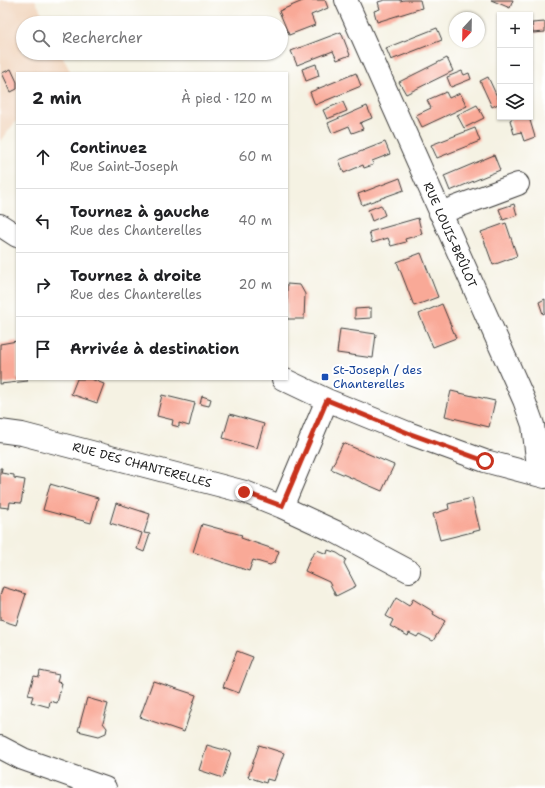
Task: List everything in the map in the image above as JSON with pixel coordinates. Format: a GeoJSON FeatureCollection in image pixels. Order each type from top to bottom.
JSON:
{"type":"FeatureCollection","features":[{"type":"Feature","properties":{"kind":"street","name":"RUE LOUIS-BRÛLOT"},"geometry":{"type":"LineString","coordinates":[[346,0],[524,400],[533,425],[542,476]]}},
{"type":"Feature","properties":{"kind":"street"},"geometry":{"type":"LineString","coordinates":[[440,213],[518,184]]}},
{"type":"Feature","properties":{"kind":"street"},"geometry":{"type":"LineString","coordinates":[[0,225],[16,235]]}},
{"type":"Feature","properties":{"kind":"street"},"geometry":{"type":"LineString","coordinates":[[285,380],[327,400],[422,438],[485,461],[542,476]]}},
{"type":"Feature","properties":{"kind":"street"},"geometry":{"type":"LineString","coordinates":[[282,506],[327,400]]}},
{"type":"Feature","properties":{"kind":"street","name":"RUE DES CHANTERELLES"},"geometry":{"type":"LineString","coordinates":[[0,431],[22,434],[244,492],[282,506],[336,532],[409,571]]}},
{"type":"Feature","properties":{"kind":"street"},"geometry":{"type":"LineString","coordinates":[[0,747],[23,759],[105,788]]}},
{"type":"Feature","properties":{"kind":"shaded area"},"geometry":{"type":"Polygon","coordinates":[[[0,0],[35,0],[43,16],[16,16],[16,60],[64,60],[70,72],[16,72],[16,121],[0,142],[0,0]]]}},
{"type":"Feature","properties":{"kind":"building"},"geometry":{"type":"Polygon","coordinates":[[[305,0],[325,0],[328,8],[311,15],[315,25],[289,35],[288,16],[281,16],[279,11],[305,0]]]}},
{"type":"Feature","properties":{"kind":"building"},"geometry":{"type":"Polygon","coordinates":[[[385,0],[420,0],[422,8],[377,22],[374,11],[380,9],[378,2],[385,0]]]}},
{"type":"Feature","properties":{"kind":"building"},"geometry":{"type":"Polygon","coordinates":[[[491,0],[513,0],[510,8],[491,0]]]}},
{"type":"Feature","properties":{"kind":"building"},"geometry":{"type":"Polygon","coordinates":[[[545,22],[545,32],[533,33],[533,23],[545,22]]]}},
{"type":"Feature","properties":{"kind":"building"},"geometry":{"type":"Polygon","coordinates":[[[437,28],[442,40],[391,60],[386,48],[437,28]]]}},
{"type":"Feature","properties":{"kind":"building"},"geometry":{"type":"Polygon","coordinates":[[[341,32],[350,55],[337,60],[333,51],[297,65],[291,51],[341,32]]]}},
{"type":"Feature","properties":{"kind":"building"},"geometry":{"type":"Polygon","coordinates":[[[447,58],[453,71],[406,94],[399,82],[447,58]]]}},
{"type":"Feature","properties":{"kind":"building"},"geometry":{"type":"Polygon","coordinates":[[[316,64],[319,76],[306,81],[302,69],[316,64]]]}},
{"type":"Feature","properties":{"kind":"building"},"geometry":{"type":"Polygon","coordinates":[[[11,69],[16,80],[16,90],[11,92],[2,73],[11,69]]]}},
{"type":"Feature","properties":{"kind":"building"},"geometry":{"type":"Polygon","coordinates":[[[462,71],[464,75],[469,73],[471,79],[451,87],[447,77],[462,71]]]}},
{"type":"Feature","properties":{"kind":"building"},"geometry":{"type":"Polygon","coordinates":[[[356,73],[361,86],[315,105],[310,92],[356,73]]]}},
{"type":"Feature","properties":{"kind":"building"},"geometry":{"type":"Polygon","coordinates":[[[488,77],[497,96],[497,104],[492,107],[480,81],[488,77]]]}},
{"type":"Feature","properties":{"kind":"building"},"geometry":{"type":"Polygon","coordinates":[[[446,92],[449,98],[460,93],[467,106],[422,127],[416,115],[431,108],[427,100],[446,92]]]}},
{"type":"Feature","properties":{"kind":"building"},"geometry":{"type":"Polygon","coordinates":[[[343,102],[347,111],[327,119],[323,110],[343,102]]]}},
{"type":"Feature","properties":{"kind":"building"},"geometry":{"type":"Polygon","coordinates":[[[477,105],[484,118],[464,128],[457,115],[477,105]]]}},
{"type":"Feature","properties":{"kind":"building"},"geometry":{"type":"Polygon","coordinates":[[[367,106],[372,118],[360,123],[363,129],[352,133],[349,126],[332,133],[328,123],[367,106]]]}},
{"type":"Feature","properties":{"kind":"building"},"geometry":{"type":"Polygon","coordinates":[[[510,120],[530,120],[535,137],[524,141],[521,132],[514,134],[510,120]]]}},
{"type":"Feature","properties":{"kind":"building"},"geometry":{"type":"Polygon","coordinates":[[[475,128],[480,141],[437,158],[431,145],[475,128]]]}},
{"type":"Feature","properties":{"kind":"building"},"geometry":{"type":"Polygon","coordinates":[[[385,142],[390,154],[372,161],[373,165],[364,168],[363,165],[344,173],[339,160],[385,142]]]}},
{"type":"Feature","properties":{"kind":"building"},"geometry":{"type":"Polygon","coordinates":[[[494,155],[500,170],[450,191],[444,176],[494,155]]]}},
{"type":"Feature","properties":{"kind":"building"},"geometry":{"type":"Polygon","coordinates":[[[400,178],[404,190],[362,205],[358,194],[400,178]]]}},
{"type":"Feature","properties":{"kind":"building"},"geometry":{"type":"Polygon","coordinates":[[[514,204],[517,215],[503,220],[499,209],[514,204]]]}},
{"type":"Feature","properties":{"kind":"building"},"geometry":{"type":"Polygon","coordinates":[[[381,205],[385,215],[372,221],[368,210],[381,205]]]}},
{"type":"Feature","properties":{"kind":"building"},"geometry":{"type":"Polygon","coordinates":[[[418,218],[422,234],[405,239],[406,242],[391,246],[388,238],[372,243],[369,232],[418,218]]]}},
{"type":"Feature","properties":{"kind":"building"},"geometry":{"type":"Polygon","coordinates":[[[506,223],[517,256],[493,265],[481,232],[506,223]]]}},
{"type":"Feature","properties":{"kind":"building"},"geometry":{"type":"Polygon","coordinates":[[[421,253],[438,297],[414,306],[397,262],[421,253]]]}},
{"type":"Feature","properties":{"kind":"building"},"geometry":{"type":"Polygon","coordinates":[[[288,284],[300,285],[305,294],[304,319],[288,319],[288,284]]]}},
{"type":"Feature","properties":{"kind":"building"},"geometry":{"type":"Polygon","coordinates":[[[545,299],[545,313],[543,314],[539,302],[545,299]]]}},
{"type":"Feature","properties":{"kind":"building"},"geometry":{"type":"Polygon","coordinates":[[[442,304],[456,338],[433,347],[419,314],[442,304]]]}},
{"type":"Feature","properties":{"kind":"building"},"geometry":{"type":"Polygon","coordinates":[[[371,308],[371,318],[355,319],[355,309],[371,308]]]}},
{"type":"Feature","properties":{"kind":"building"},"geometry":{"type":"Polygon","coordinates":[[[340,329],[376,334],[373,358],[337,353],[340,329]]]}},
{"type":"Feature","properties":{"kind":"building"},"geometry":{"type":"Polygon","coordinates":[[[16,341],[16,380],[28,381],[0,384],[0,344],[16,341]]]}},
{"type":"Feature","properties":{"kind":"building"},"geometry":{"type":"Polygon","coordinates":[[[77,380],[94,380],[104,384],[97,403],[71,394],[77,380]]]}},
{"type":"Feature","properties":{"kind":"building"},"geometry":{"type":"Polygon","coordinates":[[[451,391],[495,401],[489,427],[445,416],[451,391]]]}},
{"type":"Feature","properties":{"kind":"building"},"geometry":{"type":"Polygon","coordinates":[[[162,395],[195,403],[189,426],[179,423],[179,427],[172,425],[173,420],[157,416],[162,395]]]}},
{"type":"Feature","properties":{"kind":"building"},"geometry":{"type":"Polygon","coordinates":[[[202,396],[211,399],[209,406],[200,404],[202,396]]]}},
{"type":"Feature","properties":{"kind":"building"},"geometry":{"type":"Polygon","coordinates":[[[230,414],[264,424],[257,448],[223,438],[230,414]]]}},
{"type":"Feature","properties":{"kind":"building"},"geometry":{"type":"Polygon","coordinates":[[[343,443],[394,465],[382,491],[331,469],[343,443]]]}},
{"type":"Feature","properties":{"kind":"building"},"geometry":{"type":"Polygon","coordinates":[[[0,468],[2,468],[1,473],[14,475],[14,478],[25,480],[21,503],[10,502],[9,508],[0,507],[0,468]]]}},
{"type":"Feature","properties":{"kind":"building"},"geometry":{"type":"Polygon","coordinates":[[[50,484],[98,498],[91,523],[43,510],[50,484]]]}},
{"type":"Feature","properties":{"kind":"building"},"geometry":{"type":"Polygon","coordinates":[[[472,498],[480,530],[440,540],[433,514],[449,509],[448,504],[472,498]]]}},
{"type":"Feature","properties":{"kind":"building"},"geometry":{"type":"Polygon","coordinates":[[[116,503],[150,514],[144,533],[150,534],[144,552],[137,549],[142,533],[110,523],[116,503]]]}},
{"type":"Feature","properties":{"kind":"building"},"geometry":{"type":"Polygon","coordinates":[[[202,524],[242,535],[241,538],[279,551],[275,562],[270,565],[253,560],[249,571],[193,552],[202,524]]]}},
{"type":"Feature","properties":{"kind":"building"},"geometry":{"type":"Polygon","coordinates":[[[317,550],[327,554],[328,550],[337,553],[346,559],[344,563],[356,586],[336,596],[329,582],[305,571],[311,557],[317,550]]]}},
{"type":"Feature","properties":{"kind":"building"},"geometry":{"type":"Polygon","coordinates":[[[3,587],[26,594],[16,625],[0,620],[0,595],[3,587]]]}},
{"type":"Feature","properties":{"kind":"building"},"geometry":{"type":"Polygon","coordinates":[[[396,598],[409,606],[413,599],[445,621],[433,641],[419,634],[417,637],[409,633],[408,636],[390,626],[393,620],[386,616],[396,598]]]}},
{"type":"Feature","properties":{"kind":"building"},"geometry":{"type":"Polygon","coordinates":[[[237,651],[253,657],[239,693],[223,687],[237,651]]]}},
{"type":"Feature","properties":{"kind":"building"},"geometry":{"type":"Polygon","coordinates":[[[40,671],[59,675],[57,682],[62,683],[57,703],[50,701],[49,707],[31,702],[33,696],[28,695],[34,676],[39,677],[40,671]]]}},
{"type":"Feature","properties":{"kind":"building"},"geometry":{"type":"Polygon","coordinates":[[[153,681],[196,695],[184,732],[140,717],[153,681]]]}},
{"type":"Feature","properties":{"kind":"building"},"geometry":{"type":"Polygon","coordinates":[[[87,698],[108,704],[103,723],[107,728],[106,733],[99,736],[78,731],[87,698]]]}},
{"type":"Feature","properties":{"kind":"building"},"geometry":{"type":"Polygon","coordinates":[[[207,745],[231,752],[223,778],[199,770],[207,745]]]}},
{"type":"Feature","properties":{"kind":"building"},"geometry":{"type":"Polygon","coordinates":[[[259,745],[284,753],[274,781],[267,779],[266,783],[248,777],[259,745]]]}},
{"type":"Feature","properties":{"kind":"place","name":"St-Joseph / des Chanterelles"},"geometry":{"type":"Point","coordinates":[325,377]}},
{"type":"Feature","properties":{"kind":"route"},"geometry":{"type":"LineString","coordinates":[[244,492],[282,506],[327,400],[408,433],[485,461]]}}]}
